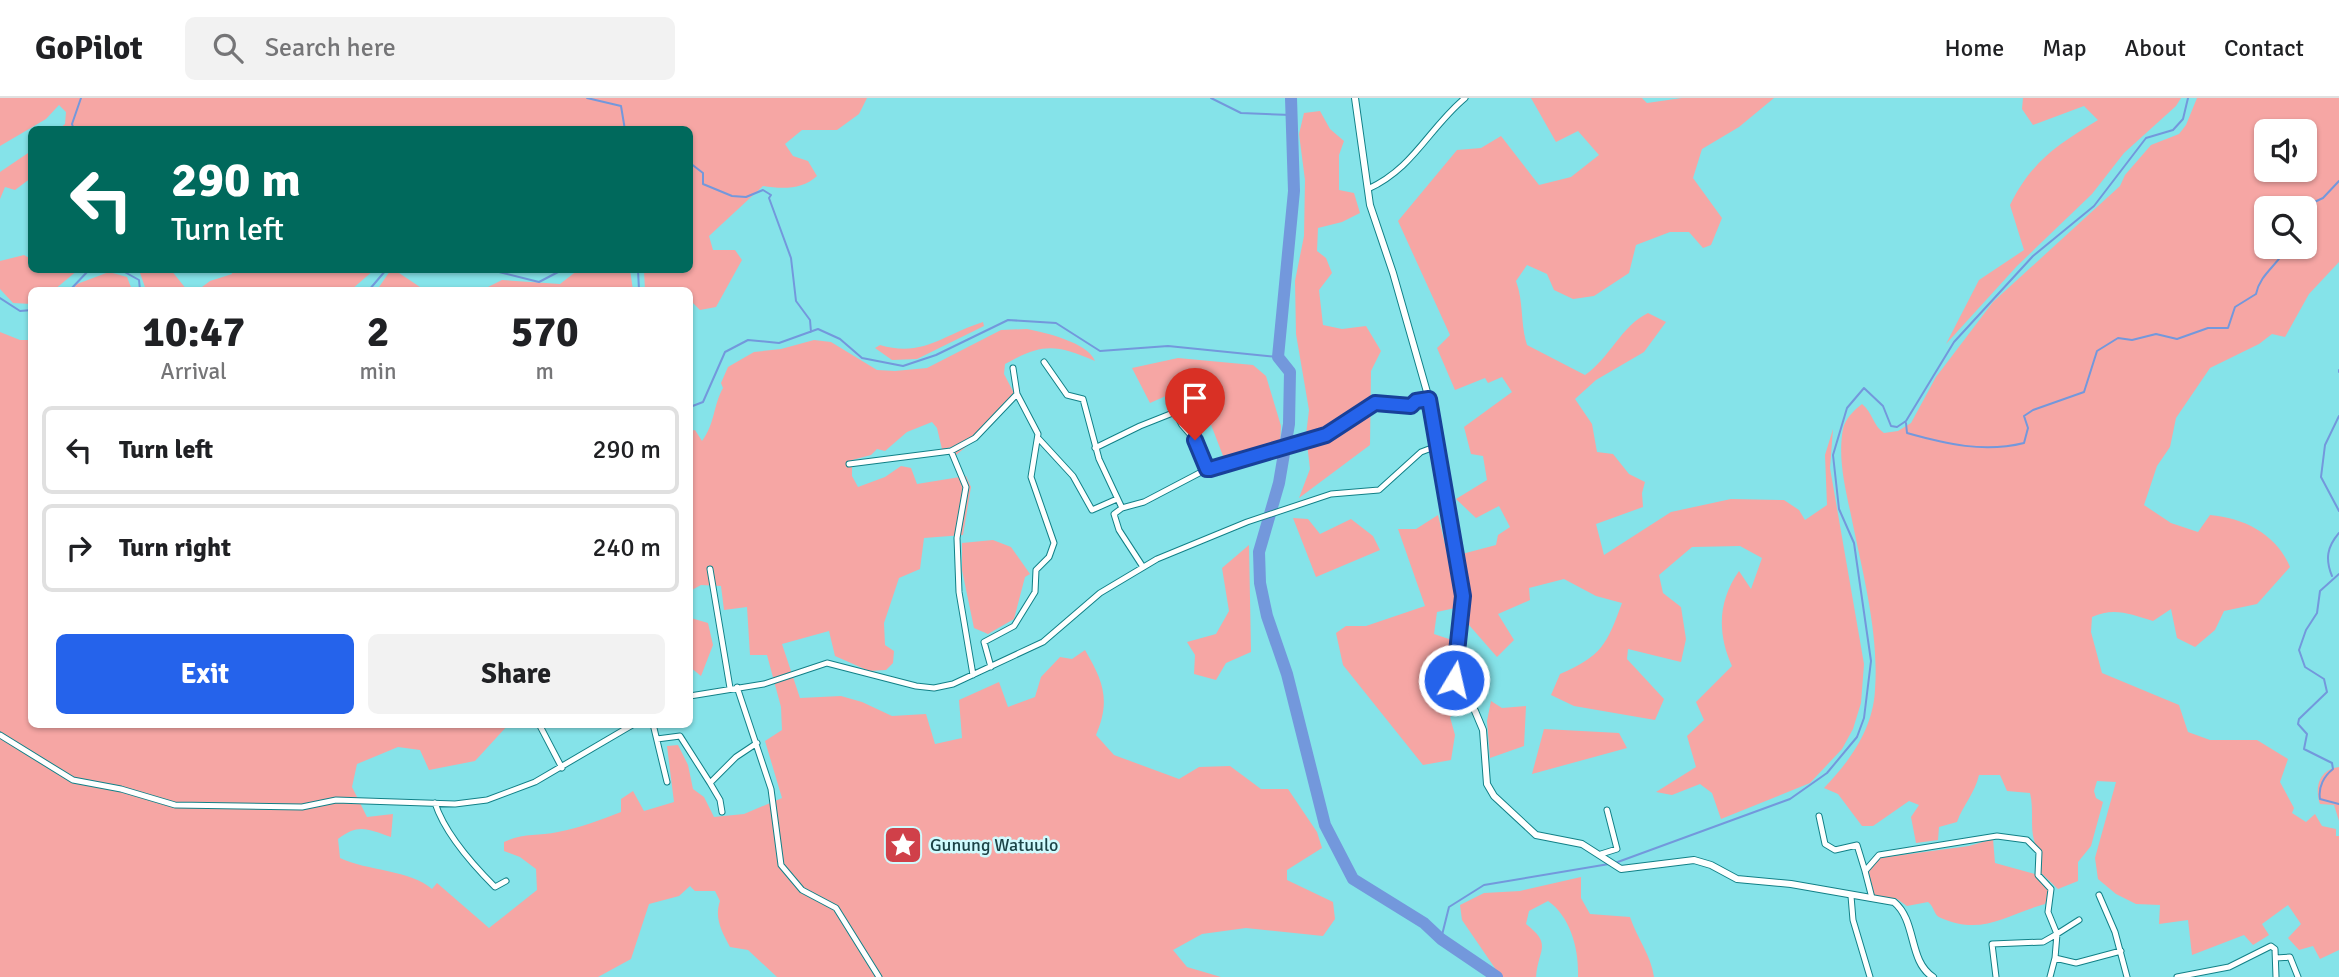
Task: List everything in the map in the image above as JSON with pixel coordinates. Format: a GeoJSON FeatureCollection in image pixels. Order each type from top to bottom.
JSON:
{"type":"FeatureCollection","features":[{"type":"Feature","properties":{"kind":"street"},"geometry":{"type":"LineString","coordinates":[[1355,98],[1368,189],[1429,399],[1463,596],[1454,680],[1475,711],[1483,730],[1490,790],[1536,835],[1582,844],[1621,869],[1694,860],[1711,864],[1737,879],[1791,884],[1890,901],[1902,910],[1922,968],[1933,977]]}},
{"type":"Feature","properties":{"kind":"street"},"geometry":{"type":"LineString","coordinates":[[1368,189],[1403,168],[1442,119],[1465,98]]}},
{"type":"Feature","properties":{"kind":"street"},"geometry":{"type":"LineString","coordinates":[[1044,362],[1067,395],[1083,399],[1096,449],[1122,508]]}},
{"type":"Feature","properties":{"kind":"street"},"geometry":{"type":"LineString","coordinates":[[1013,368],[1017,394],[1039,439],[1073,476],[1091,510],[1117,499]]}},
{"type":"Feature","properties":{"kind":"street"},"geometry":{"type":"LineString","coordinates":[[849,464],[951,451],[975,438],[1017,394]]}},
{"type":"Feature","properties":{"kind":"street"},"geometry":{"type":"LineString","coordinates":[[1096,449],[1213,397]]}},
{"type":"Feature","properties":{"kind":"street"},"geometry":{"type":"LineString","coordinates":[[1143,568],[1119,530],[1114,514],[1122,508],[1144,502],[1207,469],[1326,435],[1375,403],[1411,406],[1416,401],[1429,399]]}},
{"type":"Feature","properties":{"kind":"street"},"geometry":{"type":"LineString","coordinates":[[1175,412],[1195,440],[1207,469]]}},
{"type":"Feature","properties":{"kind":"street"},"geometry":{"type":"LineString","coordinates":[[990,667],[984,642],[1014,626],[1035,592],[1036,569],[1049,557],[1053,548],[1053,532],[1031,477],[1030,469],[1039,439]]}},
{"type":"Feature","properties":{"kind":"street"},"geometry":{"type":"LineString","coordinates":[[693,695],[764,684],[827,663],[934,688],[974,675],[1050,637],[1100,593],[1143,568],[1247,522],[1335,493],[1380,491],[1422,452],[1437,446]]}},
{"type":"Feature","properties":{"kind":"street"},"geometry":{"type":"LineString","coordinates":[[951,451],[966,487],[957,537],[958,580],[974,675]]}},
{"type":"Feature","properties":{"kind":"street"},"geometry":{"type":"LineString","coordinates":[[709,569],[734,688],[757,743],[776,813],[781,865],[802,890],[836,908],[879,977]]}},
{"type":"Feature","properties":{"kind":"street"},"geometry":{"type":"LineString","coordinates":[[541,728],[562,768]]}},
{"type":"Feature","properties":{"kind":"street"},"geometry":{"type":"LineString","coordinates":[[0,735],[73,780],[121,789],[174,805],[302,807],[336,800],[455,804],[487,800],[562,768],[627,728]]}},
{"type":"Feature","properties":{"kind":"street"},"geometry":{"type":"LineString","coordinates":[[654,728],[667,782]]}},
{"type":"Feature","properties":{"kind":"street"},"geometry":{"type":"LineString","coordinates":[[657,739],[680,736],[720,800],[722,812]]}},
{"type":"Feature","properties":{"kind":"street"},"geometry":{"type":"LineString","coordinates":[[710,783],[736,757],[757,743]]}},
{"type":"Feature","properties":{"kind":"street"},"geometry":{"type":"LineString","coordinates":[[435,803],[447,828],[495,887],[506,881]]}},
{"type":"Feature","properties":{"kind":"street"},"geometry":{"type":"LineString","coordinates":[[1603,855],[1617,849],[1607,810]]}},
{"type":"Feature","properties":{"kind":"street"},"geometry":{"type":"LineString","coordinates":[[1819,816],[1825,844],[1835,850],[1857,845],[1872,898]]}},
{"type":"Feature","properties":{"kind":"street"},"geometry":{"type":"LineString","coordinates":[[1865,871],[1879,855],[1997,836],[2026,840],[2038,849],[2038,875],[2051,889],[2048,912],[2057,934],[2050,977]]}},
{"type":"Feature","properties":{"kind":"street"},"geometry":{"type":"LineString","coordinates":[[2099,895],[2121,951],[2127,977]]}},
{"type":"Feature","properties":{"kind":"street"},"geometry":{"type":"LineString","coordinates":[[1852,896],[1853,920],[1870,977]]}},
{"type":"Feature","properties":{"kind":"street"},"geometry":{"type":"LineString","coordinates":[[1996,977],[1992,944],[2043,942],[2079,920]]}},
{"type":"Feature","properties":{"kind":"street"},"geometry":{"type":"LineString","coordinates":[[2177,977],[2230,967],[2271,946],[2275,949],[2276,977]]}},
{"type":"Feature","properties":{"kind":"street"},"geometry":{"type":"LineString","coordinates":[[2055,958],[2076,963],[2121,951]]}},
{"type":"Feature","properties":{"kind":"street"},"geometry":{"type":"LineString","coordinates":[[2276,958],[2290,957],[2298,977]]}},
{"type":"Feature","properties":{"kind":"shaded area"},"geometry":{"type":"Polygon","coordinates":[[[0,98],[867,98],[859,114],[837,130],[802,130],[785,144],[793,156],[808,161],[817,176],[805,184],[792,187],[763,186],[709,236],[713,250],[735,250],[742,260],[716,307],[700,310],[693,303],[693,287],[645,287],[644,273],[693,273],[693,126],[63,126],[66,112],[59,105],[46,119],[34,126],[28,126],[28,130],[0,146],[0,98]]]}},
{"type":"Feature","properties":{"kind":"shaded area"},"geometry":{"type":"Polygon","coordinates":[[[1531,98],[1642,98],[1647,103],[1682,98],[1774,98],[1739,127],[1702,149],[1693,178],[1722,218],[1711,245],[1703,248],[1689,232],[1670,232],[1636,245],[1629,273],[1594,296],[1573,299],[1554,290],[1547,274],[1527,265],[1516,281],[1527,345],[1585,375],[1602,360],[1630,326],[1648,313],[1666,322],[1644,352],[1596,380],[1575,399],[1592,424],[1597,452],[1613,454],[1629,474],[1645,482],[1642,493],[1643,507],[1596,524],[1604,555],[1671,512],[1731,499],[1784,500],[1799,510],[1805,520],[1827,505],[1825,455],[1833,429],[1830,468],[1864,664],[1861,703],[1853,729],[1842,749],[1810,783],[1721,819],[1712,793],[1700,784],[1672,795],[1656,792],[1696,767],[1687,736],[1704,720],[1696,702],[1732,666],[1722,629],[1727,594],[1739,571],[1751,589],[1762,558],[1740,546],[1692,547],[1659,575],[1663,593],[1681,607],[1686,639],[1681,662],[1628,649],[1627,659],[1664,699],[1655,720],[1574,706],[1551,695],[1560,674],[1585,661],[1601,647],[1612,629],[1622,603],[1596,596],[1564,579],[1529,588],[1530,600],[1498,614],[1514,640],[1497,657],[1469,625],[1462,554],[1496,545],[1498,535],[1510,527],[1499,506],[1476,518],[1456,499],[1487,480],[1483,456],[1471,454],[1464,427],[1512,392],[1502,377],[1488,383],[1485,378],[1455,390],[1437,348],[1450,335],[1398,221],[1457,150],[1481,148],[1501,136],[1539,185],[1571,177],[1599,155],[1578,131],[1556,142],[1531,98]]]}},
{"type":"Feature","properties":{"kind":"shaded area"},"geometry":{"type":"Polygon","coordinates":[[[2023,98],[2181,98],[2176,106],[2124,153],[2092,194],[2017,266],[1946,344],[1979,280],[2024,250],[2010,205],[2018,190],[2047,155],[2098,120],[2084,106],[2033,125],[2022,109],[2023,98]]]}},
{"type":"Feature","properties":{"kind":"shaded area"},"geometry":{"type":"Polygon","coordinates":[[[2197,98],[2339,98],[2339,262],[2309,294],[2285,337],[2272,334],[2259,344],[2210,368],[2176,418],[2170,447],[2157,466],[2144,505],[2171,523],[2198,532],[2210,515],[2247,524],[2277,546],[2290,567],[2257,604],[2224,611],[2215,630],[2195,647],[2177,638],[2171,609],[2153,621],[2122,613],[2100,614],[2092,617],[2091,632],[2102,673],[2179,705],[2188,732],[2210,740],[2257,740],[2288,759],[2280,782],[2294,808],[2292,813],[2306,822],[2315,814],[2322,826],[2336,829],[2336,836],[2339,836],[2339,950],[2320,959],[2313,946],[2299,950],[2288,938],[2301,924],[2288,905],[2262,924],[2269,935],[2253,945],[2244,935],[2192,955],[2188,920],[2159,924],[2160,905],[2136,904],[2116,894],[2098,879],[2095,858],[2116,782],[2097,781],[2094,791],[2096,798],[2103,802],[2091,846],[2078,862],[2078,881],[2058,889],[2041,873],[2040,858],[2033,835],[2030,793],[2007,791],[2000,775],[1979,775],[1957,822],[1939,827],[1938,840],[1916,843],[1911,817],[1919,805],[1909,801],[1873,826],[1862,826],[1838,794],[1824,788],[1843,767],[1865,731],[1875,690],[1875,649],[1870,607],[1842,465],[1841,441],[1846,422],[1862,404],[1884,433],[1898,431],[1911,423],[1936,377],[1993,302],[2120,186],[2125,175],[2151,145],[2179,134],[2186,125],[2197,98]]]}},
{"type":"Feature","properties":{"kind":"shaded area"},"geometry":{"type":"Polygon","coordinates":[[[1320,111],[1330,129],[1344,141],[1339,155],[1339,190],[1354,193],[1360,213],[1342,222],[1318,228],[1317,251],[1326,258],[1332,273],[1319,290],[1323,325],[1342,329],[1366,326],[1381,351],[1371,371],[1370,445],[1299,498],[1310,469],[1306,435],[1309,410],[1296,334],[1295,281],[1304,236],[1305,180],[1299,134],[1304,113],[1320,111]]]}},
{"type":"Feature","properties":{"kind":"shaded area"},"geometry":{"type":"Polygon","coordinates":[[[28,153],[28,180],[15,190],[5,187],[0,199],[0,172],[28,153]]]}},
{"type":"Feature","properties":{"kind":"shaded area"},"geometry":{"type":"Polygon","coordinates":[[[24,255],[28,257],[28,273],[74,273],[58,287],[28,287],[28,304],[13,303],[0,289],[0,261],[24,255]]]}},
{"type":"Feature","properties":{"kind":"shaded area"},"geometry":{"type":"Polygon","coordinates":[[[113,273],[127,277],[131,287],[74,287],[113,273]]]}},
{"type":"Feature","properties":{"kind":"shaded area"},"geometry":{"type":"Polygon","coordinates":[[[140,273],[173,273],[185,287],[145,287],[140,273]]]}},
{"type":"Feature","properties":{"kind":"shaded area"},"geometry":{"type":"Polygon","coordinates":[[[371,273],[354,287],[202,287],[210,281],[232,274],[371,273]]]}},
{"type":"Feature","properties":{"kind":"shaded area"},"geometry":{"type":"Polygon","coordinates":[[[389,273],[399,273],[420,287],[379,287],[389,273]]]}},
{"type":"Feature","properties":{"kind":"shaded area"},"geometry":{"type":"Polygon","coordinates":[[[574,273],[630,273],[633,287],[488,287],[502,280],[560,284],[574,273]]]}},
{"type":"Feature","properties":{"kind":"shaded area"},"geometry":{"type":"Polygon","coordinates":[[[983,322],[984,326],[917,359],[892,360],[875,348],[880,345],[909,349],[921,347],[983,322]]]}},
{"type":"Feature","properties":{"kind":"shaded area"},"geometry":{"type":"Polygon","coordinates":[[[1027,329],[1055,336],[1084,349],[1095,361],[1069,351],[1049,348],[1029,352],[1005,364],[1004,374],[1016,397],[989,428],[956,455],[953,447],[942,449],[937,428],[932,422],[907,432],[885,451],[877,449],[871,455],[852,460],[852,476],[858,487],[885,477],[901,466],[911,468],[917,484],[966,476],[971,487],[963,535],[924,538],[920,569],[899,578],[884,623],[885,645],[894,651],[893,663],[886,670],[869,671],[835,656],[829,631],[782,644],[800,698],[841,696],[892,716],[926,714],[935,744],[962,738],[959,700],[999,682],[1008,707],[1035,697],[1041,677],[1060,657],[1072,659],[1085,650],[1103,691],[1103,711],[1096,735],[1114,755],[1179,779],[1199,767],[1230,766],[1261,789],[1288,789],[1317,832],[1322,848],[1287,870],[1287,880],[1333,902],[1335,919],[1323,936],[1246,928],[1202,934],[1173,950],[1187,967],[1221,977],[777,977],[748,950],[730,947],[720,925],[720,901],[715,891],[695,891],[690,886],[679,896],[649,904],[631,959],[598,977],[0,977],[0,332],[20,340],[28,340],[28,728],[505,728],[475,761],[429,770],[420,750],[398,747],[357,764],[352,787],[367,817],[393,814],[391,837],[357,829],[338,839],[340,858],[413,878],[432,889],[437,883],[489,928],[537,890],[536,869],[520,857],[504,851],[504,842],[590,824],[621,812],[621,799],[633,791],[644,811],[674,802],[667,746],[678,745],[688,765],[693,789],[704,797],[714,817],[744,814],[782,798],[765,741],[782,730],[781,707],[767,655],[750,655],[747,607],[724,610],[721,586],[701,585],[693,589],[693,430],[702,441],[712,422],[723,388],[721,383],[728,367],[754,352],[781,349],[814,340],[831,342],[877,370],[927,368],[1001,330],[1027,329]]]}},
{"type":"Feature","properties":{"kind":"shaded area"},"geometry":{"type":"Polygon","coordinates":[[[1178,358],[1253,365],[1266,376],[1281,426],[1280,445],[1225,461],[1195,383],[1150,403],[1132,368],[1178,358]]]}},
{"type":"Feature","properties":{"kind":"shaded area"},"geometry":{"type":"Polygon","coordinates":[[[1438,515],[1455,586],[1455,608],[1437,612],[1434,634],[1452,640],[1447,682],[1464,707],[1450,717],[1455,735],[1451,760],[1423,765],[1343,665],[1336,633],[1346,626],[1366,626],[1425,606],[1398,529],[1416,529],[1438,515]]]}},
{"type":"Feature","properties":{"kind":"shaded area"},"geometry":{"type":"Polygon","coordinates":[[[1293,518],[1308,519],[1320,534],[1351,519],[1373,536],[1380,550],[1316,577],[1293,518]]]}},
{"type":"Feature","properties":{"kind":"shaded area"},"geometry":{"type":"Polygon","coordinates":[[[993,540],[1011,547],[1030,574],[1025,577],[1014,619],[988,634],[974,628],[962,570],[962,543],[993,540]]]}},
{"type":"Feature","properties":{"kind":"shaded area"},"geometry":{"type":"Polygon","coordinates":[[[1249,545],[1251,652],[1226,663],[1216,680],[1194,674],[1195,655],[1187,642],[1216,634],[1229,611],[1222,568],[1249,545]]]}},
{"type":"Feature","properties":{"kind":"shaded area"},"geometry":{"type":"Polygon","coordinates":[[[693,619],[708,623],[713,645],[701,676],[693,669],[693,619]]]}},
{"type":"Feature","properties":{"kind":"shaded area"},"geometry":{"type":"Polygon","coordinates":[[[1491,701],[1502,708],[1526,706],[1524,746],[1490,758],[1487,721],[1491,701]]]}},
{"type":"Feature","properties":{"kind":"shaded area"},"geometry":{"type":"Polygon","coordinates":[[[1544,729],[1619,733],[1627,748],[1532,774],[1544,729]]]}},
{"type":"Feature","properties":{"kind":"shaded area"},"geometry":{"type":"Polygon","coordinates":[[[2339,767],[2339,821],[2334,805],[2320,804],[2318,785],[2327,771],[2339,767]]]}},
{"type":"Feature","properties":{"kind":"shaded area"},"geometry":{"type":"Polygon","coordinates":[[[1993,839],[1995,863],[2035,874],[2050,889],[2045,904],[1994,922],[1969,925],[1938,917],[1928,902],[1907,906],[1897,899],[1874,896],[1868,869],[1879,858],[1969,846],[1993,839]]]}},
{"type":"Feature","properties":{"kind":"shaded area"},"geometry":{"type":"Polygon","coordinates":[[[1581,877],[1581,898],[1590,914],[1630,917],[1650,961],[1654,977],[1578,977],[1572,935],[1563,916],[1548,901],[1529,911],[1526,924],[1542,943],[1536,977],[1501,977],[1462,920],[1460,905],[1484,893],[1520,891],[1581,877]]]}},
{"type":"Feature","properties":{"kind":"waterway"},"geometry":{"type":"LineString","coordinates":[[73,126],[81,98]]}},
{"type":"Feature","properties":{"kind":"waterway"},"geometry":{"type":"LineString","coordinates":[[587,98],[621,106],[624,126]]}},
{"type":"Feature","properties":{"kind":"waterway"},"geometry":{"type":"LineString","coordinates":[[1211,98],[1241,113],[1291,115]]}},
{"type":"Feature","properties":{"kind":"waterway"},"geometry":{"type":"LineString","coordinates":[[1291,98],[1294,191],[1278,357],[1290,372],[1289,424],[1279,483],[1259,552],[1260,583],[1267,616],[1287,674],[1325,825],[1353,879],[1424,923],[1441,939],[1497,977]]}},
{"type":"Feature","properties":{"kind":"waterway"},"geometry":{"type":"LineString","coordinates":[[1615,863],[1790,799],[1827,773],[1857,737],[1864,718],[1871,661],[1854,543],[1839,509],[1833,455],[1847,408],[1864,388],[1883,406],[1891,426],[1897,427],[1906,421],[1954,342],[2033,256],[2094,206],[2146,138],[2173,130],[2183,119],[2188,98]]}},
{"type":"Feature","properties":{"kind":"waterway"},"geometry":{"type":"LineString","coordinates":[[693,165],[703,173],[703,184],[732,196],[746,197],[763,190],[771,195],[769,198],[791,258],[796,301],[810,320],[811,332]]}},
{"type":"Feature","properties":{"kind":"waterway"},"geometry":{"type":"LineString","coordinates":[[2317,201],[2339,181]]}},
{"type":"Feature","properties":{"kind":"waterway"},"geometry":{"type":"LineString","coordinates":[[1906,423],[1907,433],[1951,444],[1994,447],[2024,443],[2028,428],[2024,416],[2033,410],[2084,392],[2097,351],[2118,338],[2132,340],[2156,334],[2177,339],[2208,328],[2228,328],[2235,307],[2256,294],[2261,281],[2279,259]]}},
{"type":"Feature","properties":{"kind":"waterway"},"geometry":{"type":"LineString","coordinates":[[73,287],[86,273]]}},
{"type":"Feature","properties":{"kind":"waterway"},"geometry":{"type":"LineString","coordinates":[[126,273],[139,280],[140,287]]}},
{"type":"Feature","properties":{"kind":"waterway"},"geometry":{"type":"LineString","coordinates":[[372,287],[383,273]]}},
{"type":"Feature","properties":{"kind":"waterway"},"geometry":{"type":"LineString","coordinates":[[503,273],[539,282],[556,273]]}},
{"type":"Feature","properties":{"kind":"waterway"},"geometry":{"type":"LineString","coordinates":[[638,273],[639,287]]}},
{"type":"Feature","properties":{"kind":"waterway"},"geometry":{"type":"LineString","coordinates":[[0,298],[20,311],[28,310]]}},
{"type":"Feature","properties":{"kind":"waterway"},"geometry":{"type":"LineString","coordinates":[[693,406],[703,402],[725,352],[748,340],[779,343],[818,329],[840,339],[862,358],[903,366],[936,355],[1008,320],[1056,323],[1100,351],[1168,346],[1278,357]]}},
{"type":"Feature","properties":{"kind":"waterway"},"geometry":{"type":"LineString","coordinates":[[2339,416],[2325,445],[2321,477],[2339,511]]}},
{"type":"Feature","properties":{"kind":"waterway"},"geometry":{"type":"LineString","coordinates":[[2332,576],[2328,553],[2339,533]]}},
{"type":"Feature","properties":{"kind":"waterway"},"geometry":{"type":"LineString","coordinates":[[2339,574],[2320,591],[2317,613],[2306,630],[2299,650],[2305,667],[2324,679],[2327,692],[2299,719],[2298,724],[2307,734],[2304,749],[2332,763],[2333,769],[2324,778],[2321,786],[2320,799],[2339,804]]}},
{"type":"Feature","properties":{"kind":"waterway"},"geometry":{"type":"LineString","coordinates":[[1441,939],[1449,907],[1484,885],[1609,864]]}},
{"type":"Feature","properties":{"kind":"place","name":"Gunung Watuulo"},"geometry":{"type":"Point","coordinates":[903,845]}},
{"type":"Feature","properties":{"kind":"route"},"geometry":{"type":"LineString","coordinates":[[1195,440],[1207,469],[1210,469],[1326,435],[1375,403],[1411,406],[1416,401],[1429,399],[1463,596],[1454,680]]}}]}
